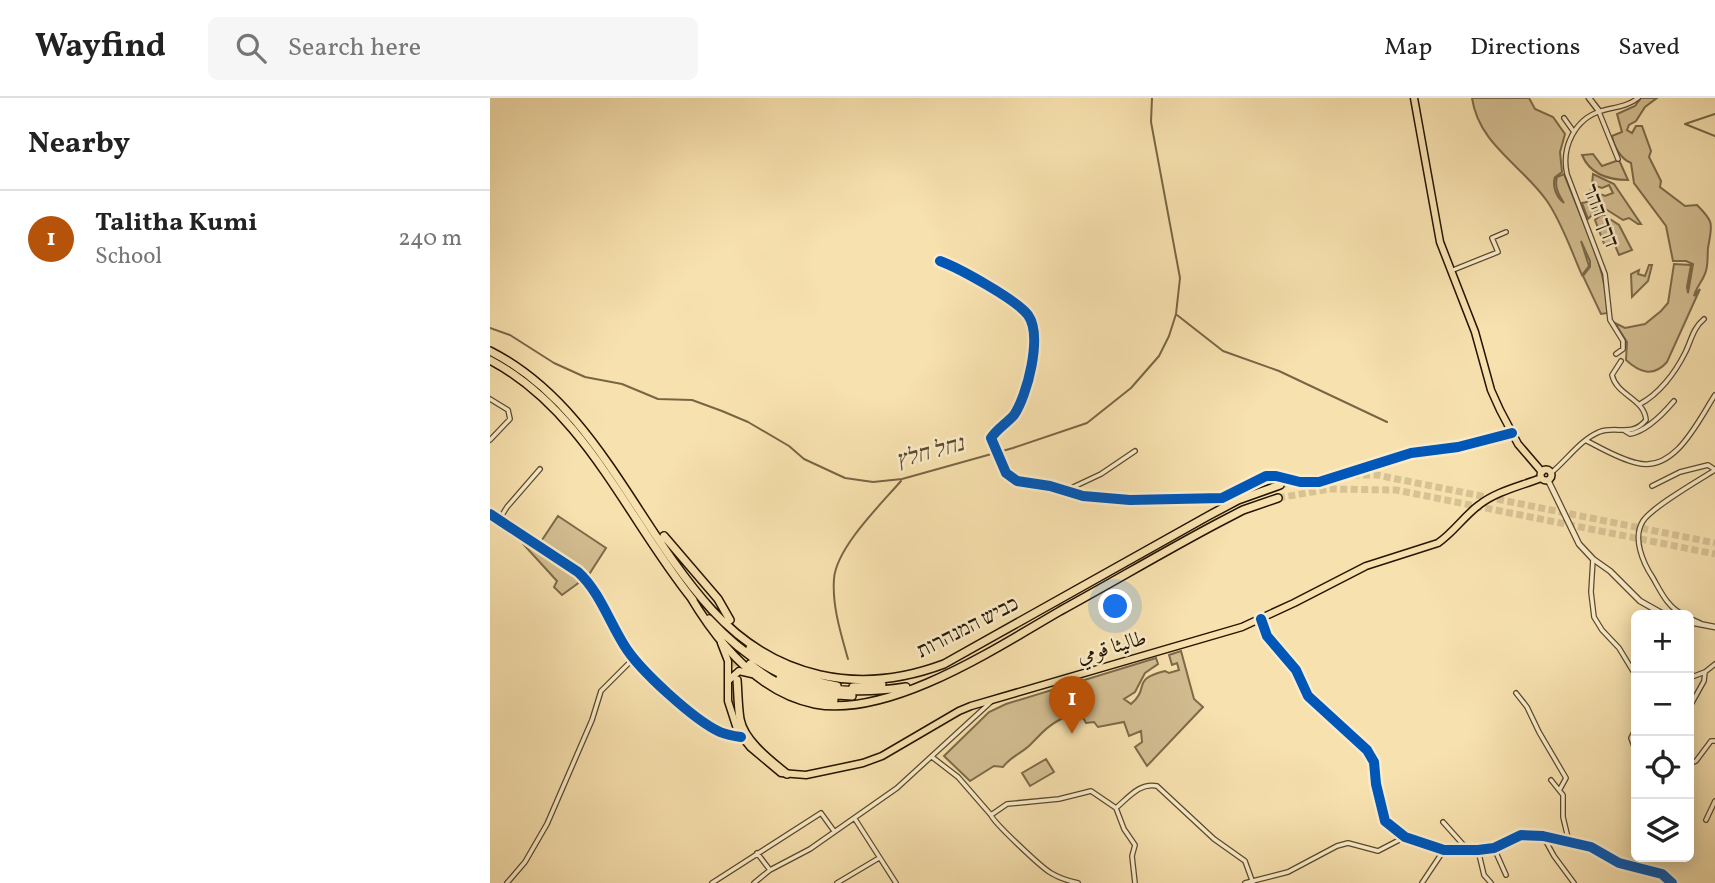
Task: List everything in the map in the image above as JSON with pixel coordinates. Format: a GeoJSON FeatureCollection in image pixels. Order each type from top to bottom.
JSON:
{"type":"FeatureCollection","features":[{"type":"Feature","properties":{"kind":"highway"},"geometry":{"type":"LineString","coordinates":[[490,351],[514,364],[565,410],[631,496],[718,598],[730,620]]}},
{"type":"Feature","properties":{"kind":"highway"},"geometry":{"type":"LineString","coordinates":[[490,360],[531,388],[564,419],[594,458],[703,617],[727,647],[755,675],[781,692],[799,699],[826,692],[915,687]]}},
{"type":"Feature","properties":{"kind":"highway","name":"כביש המנהרות"},"geometry":{"type":"LineString","coordinates":[[826,692],[870,686],[923,672],[974,648],[1238,500],[1280,485]]}},
{"type":"Feature","properties":{"kind":"highway"},"geometry":{"type":"LineString","coordinates":[[631,496],[683,573],[712,610],[759,656],[826,692]]}},
{"type":"Feature","properties":{"kind":"highway","name":"כביש המנהרות"},"geometry":{"type":"LineString","coordinates":[[915,687],[985,654],[1243,510],[1278,498]]}},
{"type":"Feature","properties":{"kind":"highway"},"geometry":{"type":"LineString","coordinates":[[690,596],[729,639],[761,663],[787,677],[826,692]]}},
{"type":"Feature","properties":{"kind":"highway"},"geometry":{"type":"LineString","coordinates":[[703,617],[747,659],[796,686],[862,700],[915,687]]}},
{"type":"Feature","properties":{"kind":"highway"},"geometry":{"type":"LineString","coordinates":[[737,680],[740,718],[746,734],[787,774]]}},
{"type":"Feature","properties":{"kind":"main road"},"geometry":{"type":"LineString","coordinates":[[1414,98],[1428,168],[1436,229],[1475,332],[1491,390],[1518,444],[1546,476]]}},
{"type":"Feature","properties":{"kind":"main road","name":"طاليثا قومي"},"geometry":{"type":"LineString","coordinates":[[787,774],[806,775],[863,763],[882,756],[958,711],[1163,652],[1261,619],[1366,566],[1438,543],[1493,496],[1546,476]]}},
{"type":"Feature","properties":{"kind":"main road"},"geometry":{"type":"LineString","coordinates":[[703,617],[726,654],[728,701],[741,737],[771,766],[787,774]]}},
{"type":"Feature","properties":{"kind":"main road"},"geometry":{"type":"LineString","coordinates":[[728,682],[739,671],[755,675]]}},
{"type":"Feature","properties":{"kind":"street"},"geometry":{"type":"LineString","coordinates":[[1589,98],[1599,111],[1618,159]]}},
{"type":"Feature","properties":{"kind":"street"},"geometry":{"type":"LineString","coordinates":[[1564,118],[1574,132],[1599,111],[1627,105],[1638,98]]}},
{"type":"Feature","properties":{"kind":"street","name":"דרך ההר"},"geometry":{"type":"LineString","coordinates":[[1574,132],[1565,150],[1565,164],[1607,281],[1610,320],[1624,345],[1616,354]]}},
{"type":"Feature","properties":{"kind":"street"},"geometry":{"type":"LineString","coordinates":[[1451,270],[1498,252],[1492,238],[1506,232]]}},
{"type":"Feature","properties":{"kind":"street"},"geometry":{"type":"LineString","coordinates":[[940,261],[981,281],[1028,315],[1031,321],[1034,349],[1030,374],[1016,411],[991,438],[1001,463],[1012,479],[1067,490],[1083,496],[1130,500],[1218,498],[1263,477],[1276,476],[1300,482],[1320,482],[1411,453],[1458,447],[1512,433]]}},
{"type":"Feature","properties":{"kind":"street"},"geometry":{"type":"LineString","coordinates":[[1640,404],[1653,394],[1675,369],[1696,327],[1704,319]]}},
{"type":"Feature","properties":{"kind":"street"},"geometry":{"type":"LineString","coordinates":[[1621,361],[1612,375],[1614,383],[1620,391],[1640,404],[1646,414],[1646,420],[1632,431],[1597,433],[1546,476],[1578,544],[1640,601],[1656,610]]}},
{"type":"Feature","properties":{"kind":"street"},"geometry":{"type":"LineString","coordinates":[[1586,440],[1639,464],[1659,462],[1679,449],[1715,395]]}},
{"type":"Feature","properties":{"kind":"street"},"geometry":{"type":"LineString","coordinates":[[490,399],[508,410],[510,419],[490,440]]}},
{"type":"Feature","properties":{"kind":"street"},"geometry":{"type":"LineString","coordinates":[[1624,430],[1630,434],[1637,433],[1674,401]]}},
{"type":"Feature","properties":{"kind":"street"},"geometry":{"type":"LineString","coordinates":[[1067,490],[1101,474],[1135,451]]}},
{"type":"Feature","properties":{"kind":"street"},"geometry":{"type":"LineString","coordinates":[[1652,486],[1680,472],[1708,465],[1715,470],[1643,522],[1641,555],[1647,570],[1673,610]]}},
{"type":"Feature","properties":{"kind":"street"},"geometry":{"type":"LineString","coordinates":[[499,520],[540,469]]}},
{"type":"Feature","properties":{"kind":"street"},"geometry":{"type":"LineString","coordinates":[[490,514],[586,579],[633,659],[705,723],[720,732],[741,737]]}},
{"type":"Feature","properties":{"kind":"street"},"geometry":{"type":"LineString","coordinates":[[1593,559],[1591,592],[1594,617],[1619,648],[1634,673]]}},
{"type":"Feature","properties":{"kind":"street"},"geometry":{"type":"LineString","coordinates":[[1261,619],[1267,636],[1296,670],[1308,696],[1367,750],[1374,762],[1385,821],[1405,836],[1444,850],[1494,848],[1521,835],[1543,836],[1591,847],[1619,863],[1662,874],[1672,883]]}},
{"type":"Feature","properties":{"kind":"street"},"geometry":{"type":"LineString","coordinates":[[1694,621],[1715,627]]}},
{"type":"Feature","properties":{"kind":"street"},"geometry":{"type":"LineString","coordinates":[[508,883],[525,862],[547,824],[592,720],[601,691],[633,659]]}},
{"type":"Feature","properties":{"kind":"street"},"geometry":{"type":"LineString","coordinates":[[1694,675],[1705,672],[1715,664]]}},
{"type":"Feature","properties":{"kind":"street"},"geometry":{"type":"LineString","coordinates":[[1694,699],[1704,681],[1705,672]]}},
{"type":"Feature","properties":{"kind":"street"},"geometry":{"type":"LineString","coordinates":[[1516,694],[1527,707],[1566,778],[1560,789]]}},
{"type":"Feature","properties":{"kind":"street"},"geometry":{"type":"LineString","coordinates":[[754,883],[770,870],[810,849],[897,788],[993,699]]}},
{"type":"Feature","properties":{"kind":"street"},"geometry":{"type":"LineString","coordinates":[[1694,762],[1711,741],[1715,741]]}},
{"type":"Feature","properties":{"kind":"street"},"geometry":{"type":"LineString","coordinates":[[932,757],[958,777],[994,822],[1003,827],[1048,872],[1078,883]]}},
{"type":"Feature","properties":{"kind":"street"},"geometry":{"type":"LineString","coordinates":[[1551,780],[1563,795],[1563,817],[1569,842]]}},
{"type":"Feature","properties":{"kind":"street"},"geometry":{"type":"LineString","coordinates":[[1116,808],[1135,791],[1145,786],[1157,786],[1214,839],[1239,855],[1245,861],[1253,881]]}},
{"type":"Feature","properties":{"kind":"street"},"geometry":{"type":"LineString","coordinates":[[991,815],[1007,804],[1059,800],[1091,791],[1116,808],[1124,829],[1135,845],[1132,856],[1135,883]]}},
{"type":"Feature","properties":{"kind":"street"},"geometry":{"type":"LineString","coordinates":[[1706,820],[1715,801]]}},
{"type":"Feature","properties":{"kind":"street"},"geometry":{"type":"LineString","coordinates":[[712,883],[821,813],[834,832]]}},
{"type":"Feature","properties":{"kind":"street"},"geometry":{"type":"LineString","coordinates":[[855,819],[896,883]]}},
{"type":"Feature","properties":{"kind":"street"},"geometry":{"type":"LineString","coordinates":[[1443,822],[1468,850]]}},
{"type":"Feature","properties":{"kind":"street"},"geometry":{"type":"LineString","coordinates":[[1245,883],[1288,872],[1348,843],[1378,851],[1405,836]]}},
{"type":"Feature","properties":{"kind":"street"},"geometry":{"type":"LineString","coordinates":[[1543,836],[1574,883]]}},
{"type":"Feature","properties":{"kind":"street"},"geometry":{"type":"LineString","coordinates":[[1494,848],[1506,875]]}},
{"type":"Feature","properties":{"kind":"street"},"geometry":{"type":"LineString","coordinates":[[1422,883],[1444,850]]}},
{"type":"Feature","properties":{"kind":"street"},"geometry":{"type":"LineString","coordinates":[[1478,850],[1484,874],[1491,883]]}},
{"type":"Feature","properties":{"kind":"street"},"geometry":{"type":"LineString","coordinates":[[757,853],[770,870]]}},
{"type":"Feature","properties":{"kind":"street"},"geometry":{"type":"LineString","coordinates":[[837,883],[879,858]]}},
{"type":"Feature","properties":{"kind":"shaded area"},"geometry":{"type":"Polygon","coordinates":[[[1472,98],[1529,98],[1535,109],[1553,117],[1565,134],[1560,152],[1562,172],[1555,177],[1554,188],[1564,203],[1556,184],[1557,177],[1564,174],[1598,260],[1608,313],[1601,314],[1583,276],[1590,267],[1590,261],[1581,241],[1589,266],[1582,275],[1552,209],[1537,188],[1492,142],[1476,114],[1472,98]]]}},
{"type":"Feature","properties":{"kind":"shaded area"},"geometry":{"type":"Polygon","coordinates":[[[1641,98],[1657,98],[1645,107],[1627,130],[1632,133],[1636,126],[1642,126],[1651,151],[1649,157],[1661,181],[1660,187],[1685,206],[1697,205],[1711,224],[1707,269],[1694,296],[1700,289],[1667,362],[1651,372],[1636,368],[1626,360],[1627,342],[1615,323],[1625,328],[1645,324],[1661,311],[1668,303],[1674,264],[1691,265],[1688,293],[1693,264],[1673,261],[1666,226],[1634,183],[1631,163],[1621,156],[1613,140],[1612,136],[1622,132],[1617,114],[1635,106],[1641,98]]]}},
{"type":"Feature","properties":{"kind":"shaded area"},"geometry":{"type":"Polygon","coordinates":[[[1593,154],[1602,166],[1619,160],[1628,180],[1614,179],[1595,171],[1582,155],[1593,154]]]}},
{"type":"Feature","properties":{"kind":"shaded area"},"geometry":{"type":"Polygon","coordinates":[[[1593,174],[1614,184],[1641,224],[1629,218],[1623,220],[1604,208],[1597,210],[1588,219],[1582,203],[1587,202],[1587,193],[1591,190],[1605,196],[1613,193],[1609,185],[1602,188],[1592,185],[1593,174]]]}},
{"type":"Feature","properties":{"kind":"shaded area"},"geometry":{"type":"Polygon","coordinates":[[[1602,214],[1619,225],[1632,250],[1619,255],[1614,243],[1605,246],[1595,220],[1602,214]]]}},
{"type":"Feature","properties":{"kind":"shaded area"},"geometry":{"type":"Polygon","coordinates":[[[1649,265],[1652,265],[1648,281],[1632,297],[1631,274],[1639,270],[1638,274],[1645,276],[1649,265]]]}},
{"type":"Feature","properties":{"kind":"shaded area"},"geometry":{"type":"Polygon","coordinates":[[[558,516],[606,548],[588,576],[562,595],[554,587],[557,581],[524,545],[538,546],[558,516]]]}},
{"type":"Feature","properties":{"kind":"shaded area"},"geometry":{"type":"Polygon","coordinates":[[[1181,651],[1194,699],[1203,707],[1147,766],[1135,747],[1142,742],[1141,731],[1129,736],[1124,722],[1098,727],[1094,722],[1086,723],[1081,714],[1075,715],[1073,711],[1061,715],[1061,719],[1048,727],[1003,767],[994,766],[970,781],[944,756],[989,712],[1006,704],[1156,658],[1158,664],[1145,673],[1135,692],[1124,699],[1131,704],[1148,678],[1165,671],[1169,673],[1179,670],[1177,663],[1172,665],[1169,655],[1181,651]]]}},
{"type":"Feature","properties":{"kind":"shaded area"},"geometry":{"type":"Polygon","coordinates":[[[1046,759],[1054,772],[1030,786],[1022,773],[1046,759]]]}},
{"type":"Feature","properties":{"kind":"waterway","name":"נחל חלץ"},"geometry":{"type":"LineString","coordinates":[[490,328],[510,335],[554,363],[585,377],[622,384],[658,399],[692,400],[722,411],[748,422],[789,446],[804,459],[845,478],[873,482],[902,479],[1013,448],[1087,423],[1131,388],[1159,356],[1176,314],[1180,278],[1151,122],[1152,98]]}},
{"type":"Feature","properties":{"kind":"waterway"},"geometry":{"type":"LineString","coordinates":[[1715,114],[1685,124],[1715,136]]}},
{"type":"Feature","properties":{"kind":"waterway"},"geometry":{"type":"LineString","coordinates":[[1177,315],[1223,351],[1279,371],[1387,422]]}},
{"type":"Feature","properties":{"kind":"waterway"},"geometry":{"type":"LineString","coordinates":[[848,659],[834,599],[837,567],[851,540],[901,481]]}},
{"type":"Feature","properties":{"kind":"tunnel"},"geometry":{"type":"LineString","coordinates":[[1280,485],[1330,475],[1377,475],[1715,543]]}},
{"type":"Feature","properties":{"kind":"tunnel"},"geometry":{"type":"LineString","coordinates":[[1278,498],[1329,489],[1396,490],[1715,554]]}},
{"type":"Feature","properties":{"kind":"tunnel"},"geometry":{"type":"LineString","coordinates":[[733,628],[737,676]]}},
{"type":"Feature","properties":{"kind":"cycle path"},"geometry":{"type":"LineString","coordinates":[[940,261],[1012,301],[1028,315],[1032,325],[1034,351],[1024,394],[1014,415],[991,438],[1006,473],[1017,481],[1050,486],[1083,496],[1130,500],[1222,498],[1266,476],[1300,482],[1319,482],[1411,453],[1458,447],[1512,433]]}},
{"type":"Feature","properties":{"kind":"cycle path"},"geometry":{"type":"LineString","coordinates":[[490,514],[578,572],[598,597],[631,655],[668,693],[709,726],[741,737]]}},
{"type":"Feature","properties":{"kind":"cycle path"},"geometry":{"type":"LineString","coordinates":[[1261,619],[1267,636],[1296,670],[1308,696],[1367,750],[1374,762],[1385,821],[1405,837],[1444,850],[1478,850],[1494,848],[1521,835],[1543,836],[1591,847],[1619,863],[1662,874],[1672,883]]}},
{"type":"Feature","properties":{"kind":"place","name":"Talitha Kumi"},"geometry":{"type":"Point","coordinates":[1072,734]}}]}
